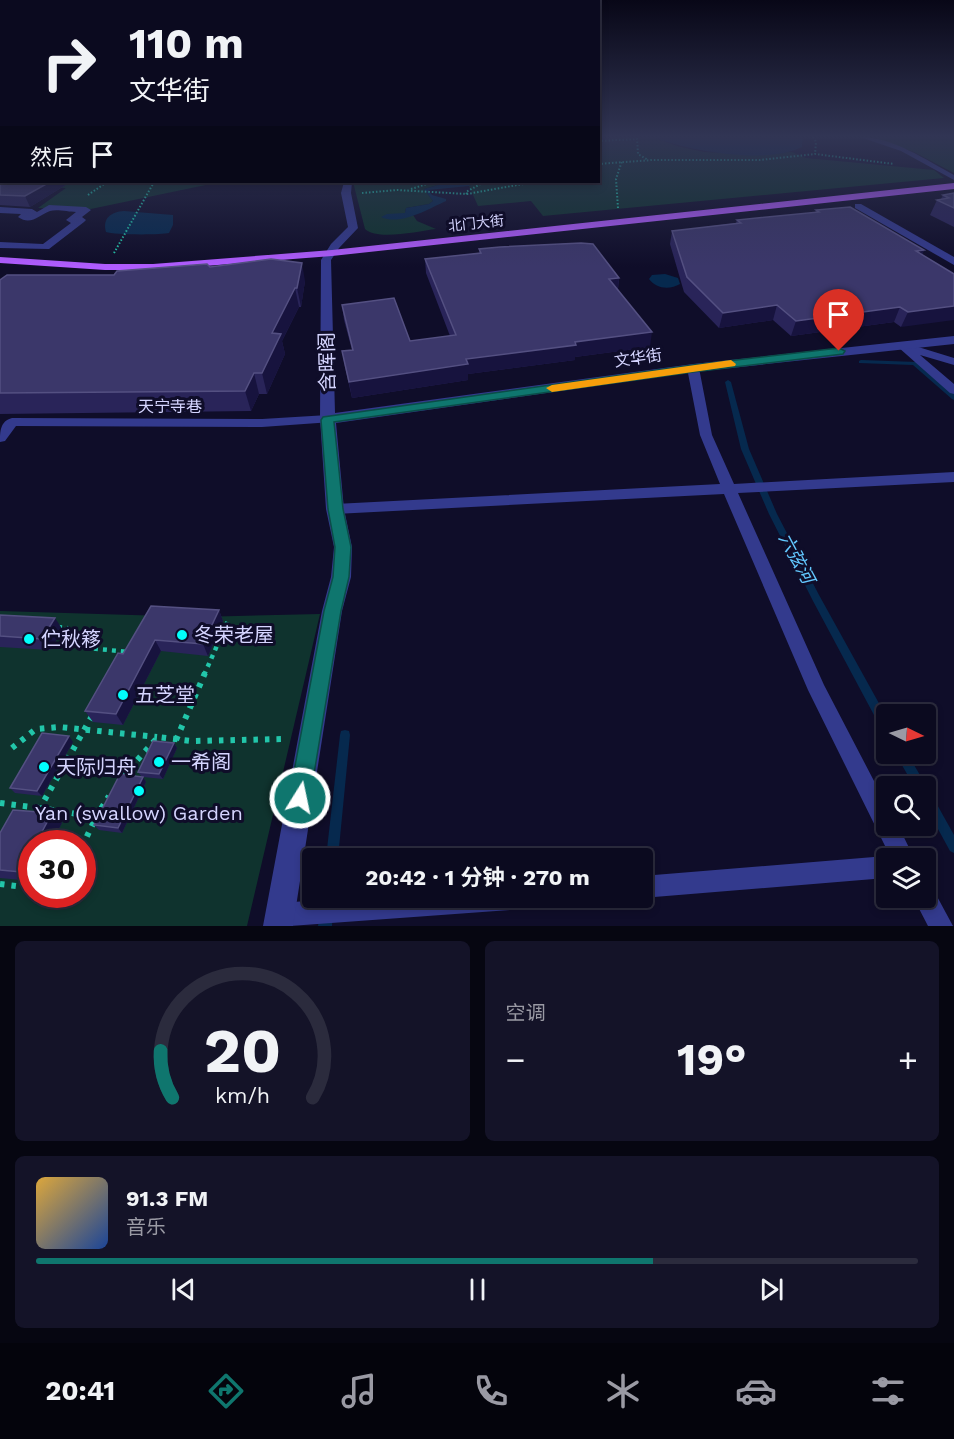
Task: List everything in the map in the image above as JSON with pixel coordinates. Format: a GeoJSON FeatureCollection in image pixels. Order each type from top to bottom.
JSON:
{"type":"FeatureCollection","features":[{"type":"Feature","properties":{"kind":"main road","name":"北门大街"},"geometry":{"type":"LineString","coordinates":[[0,260],[105,267],[153,267],[329,256],[954,186]]}},
{"type":"Feature","properties":{"kind":"main road","name":"北门大街"},"geometry":{"type":"LineString","coordinates":[[0,270],[73,275],[135,274],[858,206],[954,193]]}},
{"type":"Feature","properties":{"kind":"street"},"geometry":{"type":"LineString","coordinates":[[329,256],[335,246],[353,228],[346,195],[348,183]]}},
{"type":"Feature","properties":{"kind":"street"},"geometry":{"type":"LineString","coordinates":[[858,206],[954,262]]}},
{"type":"Feature","properties":{"kind":"street"},"geometry":{"type":"LineString","coordinates":[[0,210],[32,212],[23,217],[36,217],[49,208],[86,210],[71,220],[81,220],[45,247],[0,245]]}},
{"type":"Feature","properties":{"kind":"street","name":"含晖阁"},"geometry":{"type":"LineString","coordinates":[[278,920],[332,611],[341,577],[343,547],[335,509],[328,420],[329,256]]}},
{"type":"Feature","properties":{"kind":"street","name":"文华街"},"geometry":{"type":"LineString","coordinates":[[328,420],[693,368],[954,340]]}},
{"type":"Feature","properties":{"kind":"lane"},"geometry":{"type":"LineString","coordinates":[[902,345],[954,362]]}},
{"type":"Feature","properties":{"kind":"lane"},"geometry":{"type":"LineString","coordinates":[[902,345],[954,390]]}},
{"type":"Feature","properties":{"kind":"lane"},"geometry":{"type":"LineString","coordinates":[[693,368],[706,435],[817,690],[898,848]]}},
{"type":"Feature","properties":{"kind":"lane","name":"天宁寺巷"},"geometry":{"type":"LineString","coordinates":[[0,438],[12,422],[262,423],[328,420]]}},
{"type":"Feature","properties":{"kind":"lane"},"geometry":{"type":"LineString","coordinates":[[335,509],[954,477]]}},
{"type":"Feature","properties":{"kind":"lane"},"geometry":{"type":"LineString","coordinates":[[653,886],[876,868]]}},
{"type":"Feature","properties":{"kind":"lane"},"geometry":{"type":"LineString","coordinates":[[278,920],[387,908]]}},
{"type":"Feature","properties":{"kind":"lane"},"geometry":{"type":"LineString","coordinates":[[931,908],[942,926]]}},
{"type":"Feature","properties":{"kind":"path"},"geometry":{"type":"LineString","coordinates":[[616,180],[619,223]]}},
{"type":"Feature","properties":{"kind":"path"},"geometry":{"type":"LineString","coordinates":[[126,234],[153,183]]}},
{"type":"Feature","properties":{"kind":"path"},"geometry":{"type":"LineString","coordinates":[[410,190],[430,183]]}},
{"type":"Feature","properties":{"kind":"path"},"geometry":{"type":"LineString","coordinates":[[467,194],[466,192],[478,188],[483,183]]}},
{"type":"Feature","properties":{"kind":"path"},"geometry":{"type":"LineString","coordinates":[[346,195],[410,190],[467,194],[528,183]]}},
{"type":"Feature","properties":{"kind":"path"},"geometry":{"type":"LineString","coordinates":[[176,740],[228,621]]}},
{"type":"Feature","properties":{"kind":"path"},"geometry":{"type":"LineString","coordinates":[[50,626],[67,628],[59,645],[128,651],[122,662]]}},
{"type":"Feature","properties":{"kind":"path"},"geometry":{"type":"LineString","coordinates":[[40,808],[95,711]]}},
{"type":"Feature","properties":{"kind":"path"},"geometry":{"type":"LineString","coordinates":[[12,748],[36,729],[59,727],[176,740],[291,739]]}},
{"type":"Feature","properties":{"kind":"path"},"geometry":{"type":"LineString","coordinates":[[118,781],[158,738]]}},
{"type":"Feature","properties":{"kind":"path"},"geometry":{"type":"LineString","coordinates":[[90,830],[113,790]]}},
{"type":"Feature","properties":{"kind":"path"},"geometry":{"type":"LineString","coordinates":[[0,803],[96,818]]}},
{"type":"Feature","properties":{"kind":"path"},"geometry":{"type":"LineString","coordinates":[[0,884],[18,886]]}},
{"type":"Feature","properties":{"kind":"green space"},"geometry":{"type":"Polygon","coordinates":[[[600,180],[921,180],[543,216],[531,201],[478,206],[469,186],[474,183],[600,183],[600,180]]]}},
{"type":"Feature","properties":{"kind":"green space"},"geometry":{"type":"Polygon","coordinates":[[[22,183],[215,183],[86,210],[38,208],[66,188],[17,186],[22,183]]]}},
{"type":"Feature","properties":{"kind":"green space"},"geometry":{"type":"Polygon","coordinates":[[[353,183],[445,183],[424,189],[433,201],[429,204],[406,208],[405,213],[393,219],[413,215],[417,221],[436,229],[388,235],[371,233],[365,229],[353,183]]]}},
{"type":"Feature","properties":{"kind":"green space","name":"Yan (swallow) Garden"},"geometry":{"type":"Polygon","coordinates":[[[0,611],[198,617],[320,614],[247,926],[0,926],[0,611]]]}},
{"type":"Feature","properties":{"kind":"water"},"geometry":{"type":"Polygon","coordinates":[[[445,183],[474,183],[469,186],[428,190],[432,195],[446,199],[446,201],[406,218],[381,217],[387,214],[405,213],[406,208],[429,204],[433,201],[424,189],[445,183]]]}},
{"type":"Feature","properties":{"kind":"water"},"geometry":{"type":"Polygon","coordinates":[[[124,211],[173,215],[173,225],[169,233],[164,234],[106,232],[107,219],[115,213],[124,211]]]}},
{"type":"Feature","properties":{"kind":"water"},"geometry":{"type":"Polygon","coordinates":[[[665,274],[678,278],[680,284],[663,288],[655,285],[649,279],[652,275],[665,274]]]}},
{"type":"Feature","properties":{"kind":"building"},"geometry":{"type":"Polygon","coordinates":[[[0,183],[48,183],[25,196],[0,195],[0,183]]]}},
{"type":"Feature","properties":{"kind":"building"},"geometry":{"type":"Polygon","coordinates":[[[954,193],[954,208],[937,200],[949,198],[943,195],[954,193]]]}},
{"type":"Feature","properties":{"kind":"building"},"geometry":{"type":"Polygon","coordinates":[[[850,207],[924,250],[916,251],[954,274],[954,306],[908,312],[900,307],[796,321],[777,305],[723,313],[687,277],[672,231],[741,223],[737,220],[850,207]]]}},
{"type":"Feature","properties":{"kind":"building"},"geometry":{"type":"Polygon","coordinates":[[[593,244],[619,278],[609,279],[652,332],[575,342],[576,345],[466,359],[468,364],[349,382],[342,351],[353,350],[342,305],[394,298],[410,341],[456,335],[425,259],[481,253],[479,249],[593,244]]]}},
{"type":"Feature","properties":{"kind":"building"},"geometry":{"type":"Polygon","coordinates":[[[271,259],[302,263],[297,288],[272,333],[281,334],[262,373],[254,373],[245,391],[0,393],[0,280],[7,275],[114,275],[117,271],[207,264],[210,267],[271,259]]]}},
{"type":"Feature","properties":{"kind":"building"},"geometry":{"type":"Polygon","coordinates":[[[151,606],[219,610],[203,644],[155,640],[116,714],[85,711],[118,653],[123,654],[151,606]]]}},
{"type":"Feature","properties":{"kind":"building"},"geometry":{"type":"Polygon","coordinates":[[[0,615],[55,618],[42,639],[0,636],[0,615]]]}},
{"type":"Feature","properties":{"kind":"building","name":"天际归舟"},"geometry":{"type":"Polygon","coordinates":[[[42,733],[69,736],[37,791],[10,788],[42,733]]]}},
{"type":"Feature","properties":{"kind":"building","name":"一希阁"},"geometry":{"type":"Polygon","coordinates":[[[153,741],[174,743],[159,774],[138,772],[153,741]]]}},
{"type":"Feature","properties":{"kind":"building"},"geometry":{"type":"Polygon","coordinates":[[[120,774],[143,777],[118,828],[94,825],[120,774]]]}},
{"type":"Feature","properties":{"kind":"building"},"geometry":{"type":"Polygon","coordinates":[[[13,810],[52,813],[43,830],[18,830],[18,872],[0,870],[0,833],[13,810]]]}},
{"type":"Feature","properties":{"kind":"waterway"},"geometry":{"type":"LineString","coordinates":[[861,362],[915,363],[954,398]]}},
{"type":"Feature","properties":{"kind":"waterway","name":"六弦河"},"geometry":{"type":"LineString","coordinates":[[728,382],[745,449],[773,514],[876,708]]}},
{"type":"Feature","properties":{"kind":"waterway"},"geometry":{"type":"LineString","coordinates":[[333,848],[345,735]]}},
{"type":"Feature","properties":{"kind":"waterway","name":"六弦河"},"geometry":{"type":"LineString","coordinates":[[907,764],[914,776]]}},
{"type":"Feature","properties":{"kind":"waterway","name":"六弦河"},"geometry":{"type":"LineString","coordinates":[[936,814],[954,847]]}},
{"type":"Feature","properties":{"kind":"waterway"},"geometry":{"type":"LineString","coordinates":[[325,926],[327,908]]}},
{"type":"Feature","properties":{"kind":"slow traffic"},"geometry":{"type":"LineString","coordinates":[[552,388],[731,364]]}},
{"type":"Feature","properties":{"kind":"place","name":"冬荣老屋"},"geometry":{"type":"Point","coordinates":[182,635]}},
{"type":"Feature","properties":{"kind":"place","name":"伫秋簃"},"geometry":{"type":"Point","coordinates":[29,639]}},
{"type":"Feature","properties":{"kind":"place","name":"五芝堂"},"geometry":{"type":"Point","coordinates":[123,695]}},
{"type":"Feature","properties":{"kind":"place","name":"一希阁"},"geometry":{"type":"Point","coordinates":[159,762]}},
{"type":"Feature","properties":{"kind":"place","name":"天际归舟"},"geometry":{"type":"Point","coordinates":[44,767]}},
{"type":"Feature","properties":{"kind":"place","name":"Yan (swallow) Garden"},"geometry":{"type":"Point","coordinates":[139,791]}},
{"type":"Feature","properties":{"kind":"route"},"geometry":{"type":"LineString","coordinates":[[300,798],[332,611],[341,577],[343,547],[335,509],[328,420],[693,368],[839,351]]}}]}
